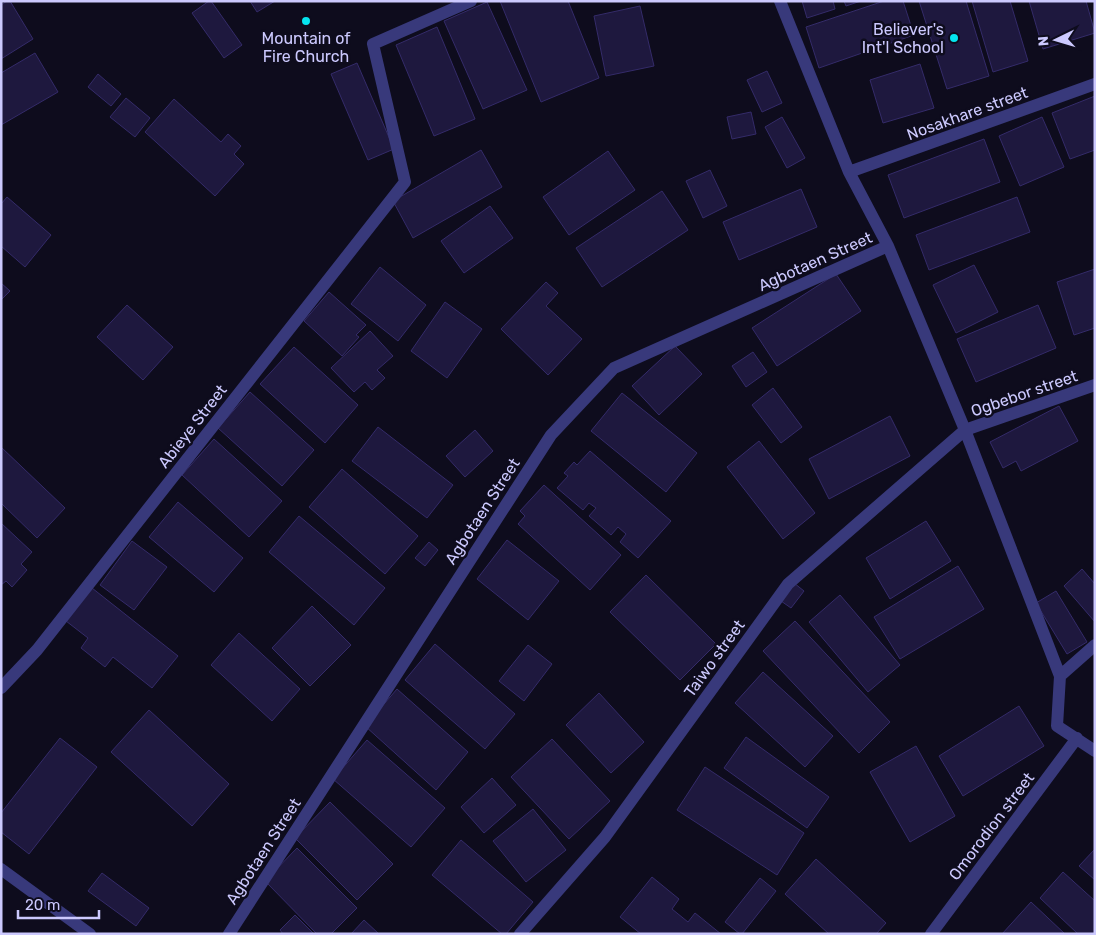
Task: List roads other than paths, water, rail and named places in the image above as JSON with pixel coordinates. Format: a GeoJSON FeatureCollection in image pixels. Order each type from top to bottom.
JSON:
{"type":"FeatureCollection","features":[{"type":"Feature","properties":{"kind":"street","name":"Abieye Street"},"geometry":{"type":"LineString","coordinates":[[1,688],[37,650],[405,182],[373,44],[471,1]]}},
{"type":"Feature","properties":{"kind":"street"},"geometry":{"type":"LineString","coordinates":[[780,1],[849,172],[888,246],[965,430],[1060,676],[1057,726],[1095,751]]}},
{"type":"Feature","properties":{"kind":"street","name":"Nosakhare street"},"geometry":{"type":"LineString","coordinates":[[849,172],[1095,84]]}},
{"type":"Feature","properties":{"kind":"street","name":"Agbotaen Street"},"geometry":{"type":"LineString","coordinates":[[229,934],[551,435],[614,368],[888,246]]}},
{"type":"Feature","properties":{"kind":"street","name":"Ogbebor street"},"geometry":{"type":"LineString","coordinates":[[965,430],[1095,385]]}},
{"type":"Feature","properties":{"kind":"street","name":"Taiwo street"},"geometry":{"type":"LineString","coordinates":[[520,934],[604,837],[788,584],[965,430]]}},
{"type":"Feature","properties":{"kind":"street"},"geometry":{"type":"LineString","coordinates":[[1060,676],[1095,645]]}},
{"type":"Feature","properties":{"kind":"street","name":"Omorodion street"},"geometry":{"type":"LineString","coordinates":[[931,934],[1077,738]]}},
{"type":"Feature","properties":{"kind":"street"},"geometry":{"type":"LineString","coordinates":[[1,868],[90,934]]}},
{"type":"Feature","properties":{"kind":"place","name":"Mountain of Fire Church"},"geometry":{"type":"Point","coordinates":[306,21]}},
{"type":"Feature","properties":{"kind":"place","name":"Believer's Int'l School"},"geometry":{"type":"Point","coordinates":[954,38]}}]}
